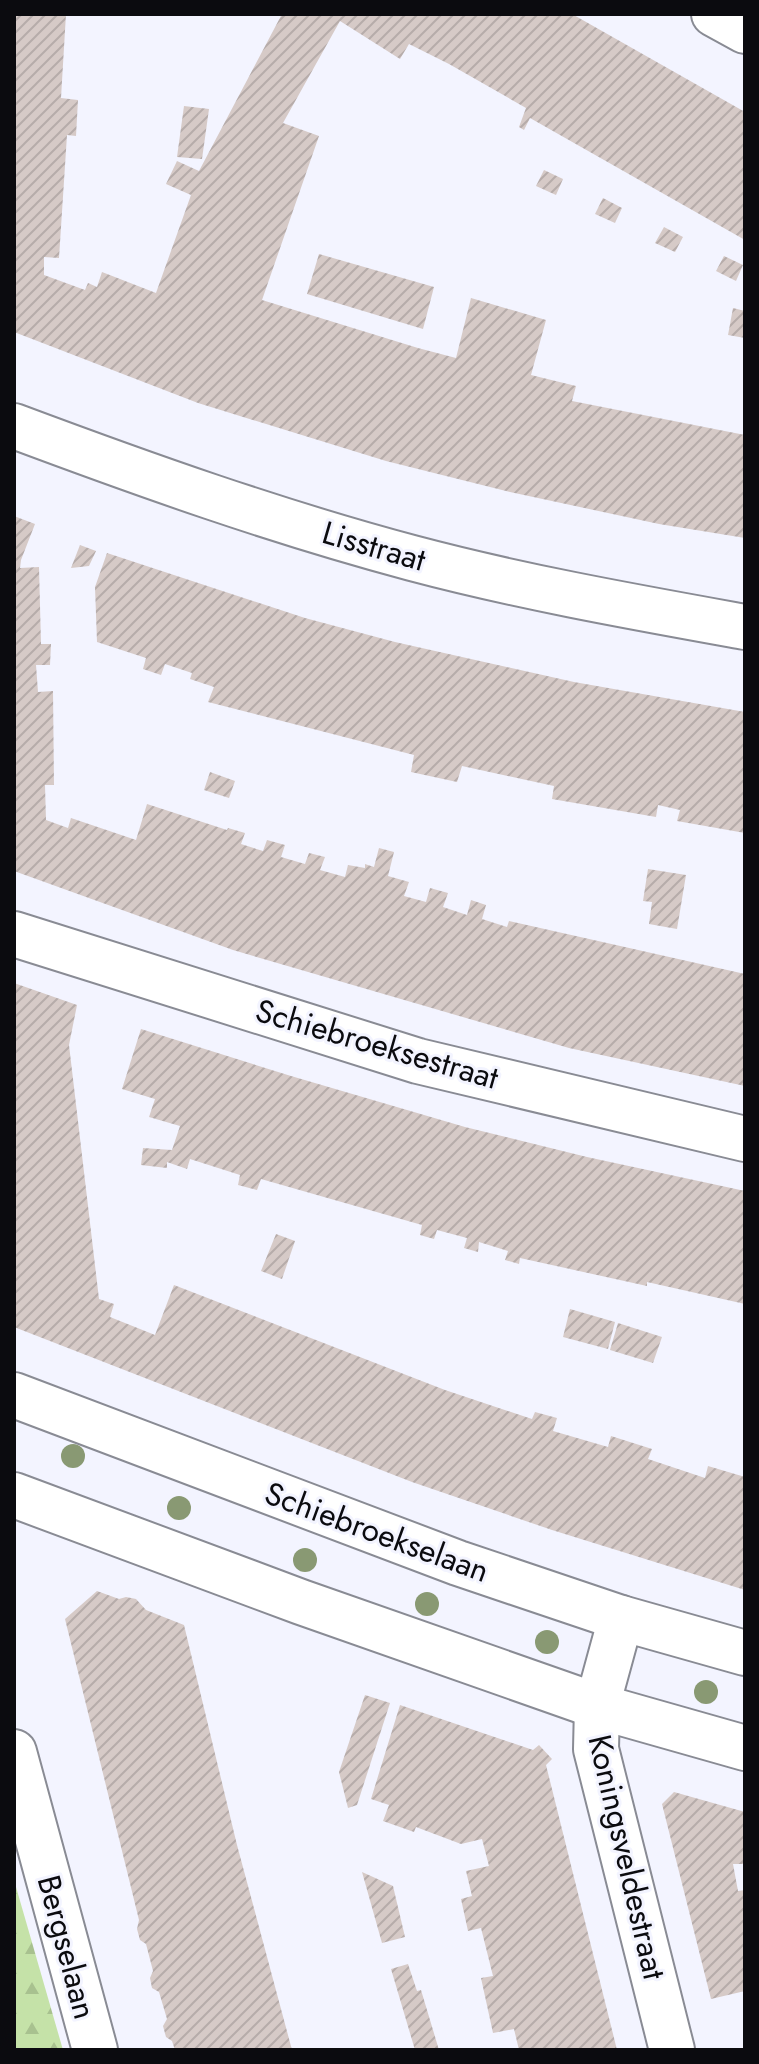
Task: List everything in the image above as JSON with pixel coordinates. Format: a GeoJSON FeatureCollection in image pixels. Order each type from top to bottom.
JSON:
{"type":"FeatureCollection","features":[{"type":"Feature","properties":{"kind":"street"},"geometry":{"type":"LineString","coordinates":[[714,14],[745,31]]}},
{"type":"Feature","properties":{"kind":"street","name":"Lisstraat"},"geometry":{"type":"LineString","coordinates":[[14,426],[196,493],[414,559],[613,603],[745,627]]}},
{"type":"Feature","properties":{"kind":"street","name":"Schiebroeksestraat"},"geometry":{"type":"LineString","coordinates":[[14,934],[418,1061],[745,1139]]}},
{"type":"Feature","properties":{"kind":"street","name":"Schiebroekselaan"},"geometry":{"type":"LineString","coordinates":[[14,1395],[458,1563],[621,1618],[745,1653]]}},
{"type":"Feature","properties":{"kind":"street"},"geometry":{"type":"LineString","coordinates":[[14,1495],[301,1602],[597,1706],[745,1748]]}},
{"type":"Feature","properties":{"kind":"street","name":"Koningsveldestraat"},"geometry":{"type":"LineString","coordinates":[[621,1618],[597,1706],[596,1749],[672,2050]]}},
{"type":"Feature","properties":{"kind":"street","name":"Bergselaan"},"geometry":{"type":"LineString","coordinates":[[14,1752],[95,2050]]}},
{"type":"Feature","properties":{"kind":"green space"},"geometry":{"type":"Polygon","coordinates":[[[14,1880],[63,2050],[14,2050],[14,1880]]]}},
{"type":"Feature","properties":{"kind":"building"},"geometry":{"type":"Polygon","coordinates":[[[14,14],[66,14],[61,98],[78,100],[76,136],[67,135],[59,258],[44,257],[44,275],[85,290],[88,283],[97,287],[102,272],[156,293],[191,195],[166,184],[177,161],[199,171],[282,14],[572,14],[745,112],[745,240],[530,118],[524,130],[519,127],[526,108],[449,64],[409,44],[400,59],[340,21],[283,123],[319,136],[262,300],[456,358],[471,298],[546,320],[531,375],[576,386],[572,401],[745,435],[745,538],[659,524],[386,461],[198,403],[14,332],[14,14]]]}},
{"type":"Feature","properties":{"kind":"building"},"geometry":{"type":"Polygon","coordinates":[[[184,106],[209,109],[202,159],[177,157],[184,106]]]}},
{"type":"Feature","properties":{"kind":"building"},"geometry":{"type":"Polygon","coordinates":[[[544,170],[563,179],[556,195],[536,186],[544,170]]]}},
{"type":"Feature","properties":{"kind":"building"},"geometry":{"type":"Polygon","coordinates":[[[603,198],[622,208],[615,223],[595,214],[603,198]]]}},
{"type":"Feature","properties":{"kind":"building"},"geometry":{"type":"Polygon","coordinates":[[[664,227],[683,237],[675,252],[655,243],[664,227]]]}},
{"type":"Feature","properties":{"kind":"building"},"geometry":{"type":"Polygon","coordinates":[[[319,254],[434,287],[423,329],[307,294],[319,254]]]}},
{"type":"Feature","properties":{"kind":"building"},"geometry":{"type":"Polygon","coordinates":[[[724,256],[743,265],[736,281],[716,271],[724,256]]]}},
{"type":"Feature","properties":{"kind":"building"},"geometry":{"type":"Polygon","coordinates":[[[733,308],[745,311],[745,338],[728,335],[733,308]]]}},
{"type":"Feature","properties":{"kind":"building"},"geometry":{"type":"Polygon","coordinates":[[[14,516],[35,524],[20,568],[39,567],[41,644],[51,644],[50,665],[36,665],[38,692],[53,691],[54,785],[45,785],[46,820],[68,828],[71,818],[136,840],[147,804],[245,833],[241,844],[263,851],[267,840],[285,845],[281,857],[305,864],[309,853],[325,857],[320,870],[345,877],[348,865],[374,867],[379,848],[394,852],[388,876],[409,882],[404,896],[426,902],[430,888],[448,893],[443,907],[467,915],[471,900],[486,905],[482,919],[507,927],[509,921],[745,974],[745,1086],[569,1048],[233,950],[14,871],[14,516]]]}},
{"type":"Feature","properties":{"kind":"building"},"geometry":{"type":"Polygon","coordinates":[[[80,545],[96,551],[89,566],[71,568],[80,545]]]}},
{"type":"Feature","properties":{"kind":"building"},"geometry":{"type":"Polygon","coordinates":[[[107,553],[305,618],[395,642],[574,682],[745,712],[745,833],[677,821],[680,810],[658,805],[656,817],[552,799],[554,786],[462,766],[457,782],[411,772],[414,755],[208,702],[214,687],[190,679],[192,673],[165,664],[161,675],[143,669],[146,658],[97,642],[95,587],[107,553]]]}},
{"type":"Feature","properties":{"kind":"building"},"geometry":{"type":"Polygon","coordinates":[[[210,772],[235,781],[229,798],[204,790],[210,772]]]}},
{"type":"Feature","properties":{"kind":"building"},"geometry":{"type":"Polygon","coordinates":[[[648,869],[686,875],[677,929],[649,924],[652,902],[643,901],[648,869]]]}},
{"type":"Feature","properties":{"kind":"building"},"geometry":{"type":"Polygon","coordinates":[[[14,983],[77,1005],[69,1045],[99,1299],[114,1304],[110,1317],[155,1335],[174,1285],[445,1390],[532,1419],[535,1412],[557,1418],[553,1431],[608,1447],[611,1436],[652,1449],[648,1459],[705,1478],[708,1466],[745,1477],[745,1590],[552,1530],[412,1482],[14,1327],[14,983]]]}},
{"type":"Feature","properties":{"kind":"building"},"geometry":{"type":"Polygon","coordinates":[[[141,1029],[465,1127],[745,1191],[745,1304],[520,1258],[519,1264],[505,1260],[508,1251],[479,1242],[478,1252],[464,1248],[467,1238],[437,1230],[434,1239],[420,1235],[422,1225],[261,1179],[257,1190],[238,1185],[240,1175],[190,1159],[187,1169],[167,1162],[167,1168],[141,1165],[143,1148],[172,1150],[180,1126],[149,1117],[155,1099],[122,1089],[141,1029]]]}},
{"type":"Feature","properties":{"kind":"building"},"geometry":{"type":"Polygon","coordinates":[[[276,1234],[295,1241],[282,1279],[261,1271],[276,1234]]]}},
{"type":"Feature","properties":{"kind":"building"},"geometry":{"type":"Polygon","coordinates":[[[570,1309],[615,1322],[608,1349],[563,1337],[570,1309]]]}},
{"type":"Feature","properties":{"kind":"building"},"geometry":{"type":"Polygon","coordinates":[[[618,1323],[662,1337],[653,1363],[610,1350],[618,1323]]]}},
{"type":"Feature","properties":{"kind":"building"},"geometry":{"type":"Polygon","coordinates":[[[97,1591],[119,1599],[136,1599],[146,1610],[184,1625],[237,1845],[292,2050],[175,2050],[172,2041],[166,2037],[163,2026],[167,2019],[159,1992],[152,1988],[150,1978],[153,1971],[146,1944],[140,1940],[137,1929],[139,1920],[65,1619],[97,1591]]]}},
{"type":"Feature","properties":{"kind":"building"},"geometry":{"type":"Polygon","coordinates":[[[365,1695],[390,1703],[357,1805],[348,1808],[339,1772],[365,1695]]]}},
{"type":"Feature","properties":{"kind":"building"},"geometry":{"type":"Polygon","coordinates":[[[400,1705],[533,1750],[539,1745],[552,1759],[546,1765],[617,2050],[519,2050],[514,2029],[493,2033],[481,1978],[493,1976],[481,1928],[468,1931],[461,1899],[472,1896],[466,1871],[489,1866],[482,1839],[461,1844],[416,1827],[414,1832],[383,1821],[389,1805],[371,1799],[400,1705]]]}},
{"type":"Feature","properties":{"kind":"building"},"geometry":{"type":"Polygon","coordinates":[[[674,1792],[745,1812],[745,1864],[733,1864],[738,1891],[745,1890],[745,1991],[711,1999],[662,1804],[674,1792]]]}},
{"type":"Feature","properties":{"kind":"building"},"geometry":{"type":"Polygon","coordinates":[[[362,1872],[393,1886],[405,1937],[382,1943],[362,1872]]]}},
{"type":"Feature","properties":{"kind":"building"},"geometry":{"type":"Polygon","coordinates":[[[408,1964],[417,1991],[421,1990],[439,2050],[415,2050],[391,1969],[408,1964]]]}}]}
